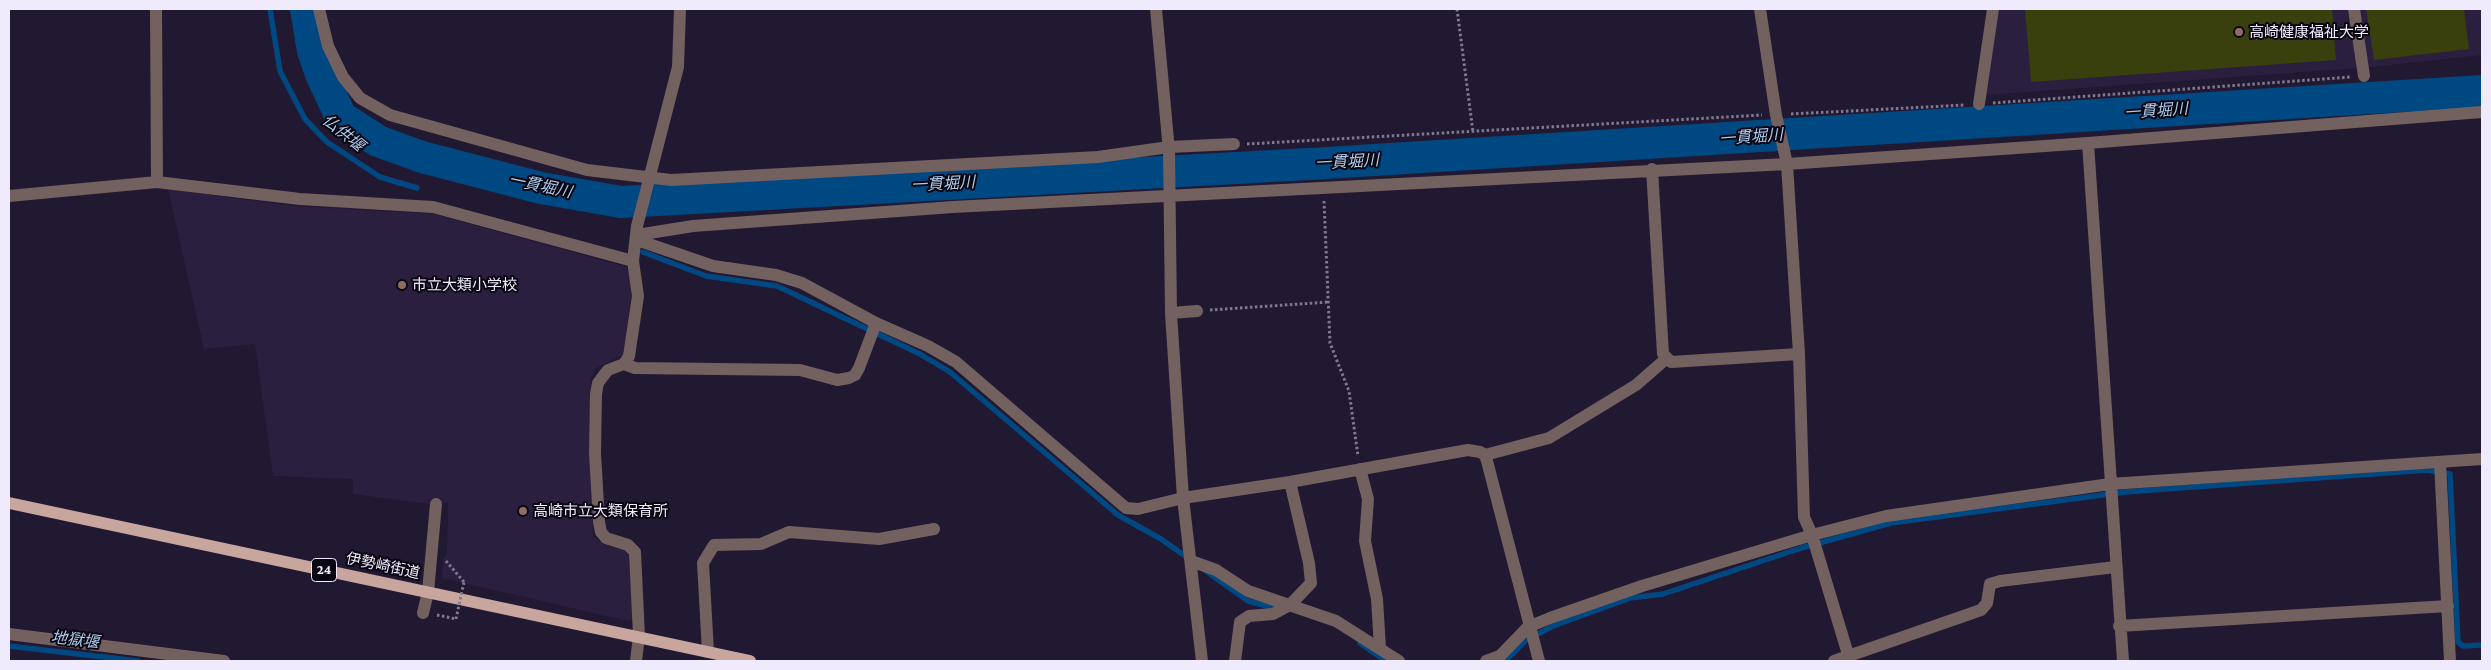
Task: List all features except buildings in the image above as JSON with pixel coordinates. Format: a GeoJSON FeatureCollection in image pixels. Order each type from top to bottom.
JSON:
{"type":"FeatureCollection","features":[{"type":"Feature","properties":{"kind":"main road","name":"伊勢崎街道"},"geometry":{"type":"LineString","coordinates":[[9,503],[750,661]]}},
{"type":"Feature","properties":{"kind":"street"},"geometry":{"type":"LineString","coordinates":[[156,9],[157,182]]}},
{"type":"Feature","properties":{"kind":"street"},"geometry":{"type":"LineString","coordinates":[[319,9],[328,46],[343,77],[360,98],[390,115],[587,170],[649,182],[1098,157],[1234,144]]}},
{"type":"Feature","properties":{"kind":"street"},"geometry":{"type":"LineString","coordinates":[[636,661],[639,636],[635,552],[628,544],[606,538],[601,532],[597,502],[596,394],[598,383],[608,370],[624,364],[629,356],[638,296],[633,261],[649,182],[678,67],[680,9]]}},
{"type":"Feature","properties":{"kind":"street"},"geometry":{"type":"LineString","coordinates":[[1156,9],[1169,149],[1171,313],[1183,498],[1202,661]]}},
{"type":"Feature","properties":{"kind":"street"},"geometry":{"type":"LineString","coordinates":[[1760,9],[1777,117],[1786,160],[1799,354],[1804,517],[1812,535],[1850,658]]}},
{"type":"Feature","properties":{"kind":"street"},"geometry":{"type":"LineString","coordinates":[[1979,104],[1993,9]]}},
{"type":"Feature","properties":{"kind":"street"},"geometry":{"type":"LineString","coordinates":[[2354,9],[2364,76]]}},
{"type":"Feature","properties":{"kind":"street"},"geometry":{"type":"LineString","coordinates":[[637,234],[702,225],[953,207],[1652,170],[1786,160],[2088,144],[2482,112]]}},
{"type":"Feature","properties":{"kind":"street"},"geometry":{"type":"LineString","coordinates":[[2088,144],[2115,567],[2123,661]]}},
{"type":"Feature","properties":{"kind":"street"},"geometry":{"type":"LineString","coordinates":[[1652,170],[1663,354],[1671,362],[1799,354]]}},
{"type":"Feature","properties":{"kind":"street"},"geometry":{"type":"LineString","coordinates":[[9,196],[157,182],[300,200],[433,207],[633,261]]}},
{"type":"Feature","properties":{"kind":"street"},"geometry":{"type":"LineString","coordinates":[[637,234],[713,266],[776,275],[802,284],[876,323],[928,346],[956,362],[1126,508],[1138,509],[1183,498],[1290,482],[1468,450],[1474,450],[1485,455],[1549,438],[1636,385],[1667,358]]}},
{"type":"Feature","properties":{"kind":"street"},"geometry":{"type":"LineString","coordinates":[[1171,313],[1197,311]]}},
{"type":"Feature","properties":{"kind":"street"},"geometry":{"type":"LineString","coordinates":[[624,364],[635,368],[800,370],[837,380],[855,375],[876,323]]}},
{"type":"Feature","properties":{"kind":"street"},"geometry":{"type":"LineString","coordinates":[[1485,455],[1539,661]]}},
{"type":"Feature","properties":{"kind":"street"},"geometry":{"type":"LineString","coordinates":[[1486,661],[1500,656],[1531,626],[1642,586],[1812,535],[1886,516],[2110,484],[2482,459]]}},
{"type":"Feature","properties":{"kind":"street"},"geometry":{"type":"LineString","coordinates":[[2440,462],[2450,661]]}},
{"type":"Feature","properties":{"kind":"street"},"geometry":{"type":"LineString","coordinates":[[1360,469],[1368,499],[1364,541],[1377,599],[1380,648]]}},
{"type":"Feature","properties":{"kind":"street"},"geometry":{"type":"LineString","coordinates":[[1235,661],[1240,622],[1249,616],[1273,614],[1290,605],[1311,583],[1290,482]]}},
{"type":"Feature","properties":{"kind":"street"},"geometry":{"type":"LineString","coordinates":[[423,612],[428,592],[436,504]]}},
{"type":"Feature","properties":{"kind":"street"},"geometry":{"type":"LineString","coordinates":[[708,652],[702,562],[714,545],[762,544],[789,532],[879,539],[934,529]]}},
{"type":"Feature","properties":{"kind":"street"},"geometry":{"type":"LineString","coordinates":[[1191,561],[1216,570],[1248,591],[1336,621],[1399,661]]}},
{"type":"Feature","properties":{"kind":"street"},"geometry":{"type":"LineString","coordinates":[[1834,661],[1850,658],[1981,610],[1987,603],[1990,584],[2000,581],[2115,567]]}},
{"type":"Feature","properties":{"kind":"street"},"geometry":{"type":"LineString","coordinates":[[2119,626],[2448,606]]}},
{"type":"Feature","properties":{"kind":"street"},"geometry":{"type":"LineString","coordinates":[[9,634],[224,661]]}},
{"type":"Feature","properties":{"kind":"path"},"geometry":{"type":"LineString","coordinates":[[1457,9],[1473,132]]}},
{"type":"Feature","properties":{"kind":"path"},"geometry":{"type":"LineString","coordinates":[[1234,144],[1777,117],[2364,76]]}},
{"type":"Feature","properties":{"kind":"path"},"geometry":{"type":"LineString","coordinates":[[1324,188],[1330,343],[1349,391],[1360,469]]}},
{"type":"Feature","properties":{"kind":"path"},"geometry":{"type":"LineString","coordinates":[[1197,311],[1329,302]]}},
{"type":"Feature","properties":{"kind":"path"},"geometry":{"type":"LineString","coordinates":[[444,558],[464,582],[456,619]]}},
{"type":"Feature","properties":{"kind":"shaded area","name":"高崎健康福祉大学"},"geometry":{"type":"Polygon","coordinates":[[[1999,9],[2482,9],[2482,55],[2372,67],[1986,95],[1999,9]]]}},
{"type":"Feature","properties":{"kind":"shaded area"},"geometry":{"type":"Polygon","coordinates":[[[168,189],[294,206],[433,214],[627,267],[632,282],[626,340],[622,355],[595,369],[591,378],[590,444],[593,537],[606,545],[626,551],[630,555],[633,619],[628,621],[442,578],[443,558],[447,554],[448,503],[429,504],[353,494],[353,479],[273,476],[255,344],[204,349],[168,189]]]}},
{"type":"Feature","properties":{"kind":"green space"},"geometry":{"type":"Polygon","coordinates":[[[2025,9],[2332,9],[2336,60],[2031,82],[2025,9]]]}},
{"type":"Feature","properties":{"kind":"green space"},"geometry":{"type":"Polygon","coordinates":[[[2366,9],[2464,9],[2469,49],[2374,60],[2366,9]]]}},
{"type":"Feature","properties":{"kind":"waterway","name":"仏供堰"},"geometry":{"type":"LineString","coordinates":[[270,9],[280,71],[305,119],[327,142],[380,177],[417,188]]}},
{"type":"Feature","properties":{"kind":"waterway","name":"一貫堀川"},"geometry":{"type":"LineString","coordinates":[[306,9],[313,51],[321,74],[341,117],[378,141],[422,157],[541,188],[621,202],[1326,163],[2482,91]]}},
{"type":"Feature","properties":{"kind":"waterway"},"geometry":{"type":"LineString","coordinates":[[643,252],[706,276],[777,286],[920,354],[950,372],[1118,515],[1161,539],[1188,558]]}},
{"type":"Feature","properties":{"kind":"waterway"},"geometry":{"type":"LineString","coordinates":[[1505,661],[1526,640],[1553,626],[1630,598],[1663,594],[1801,548],[1891,523],[2125,492],[2427,470],[2450,474],[2458,642],[2463,646],[2482,645]]}},
{"type":"Feature","properties":{"kind":"waterway"},"geometry":{"type":"LineString","coordinates":[[1206,571],[1248,601],[1278,609]]}},
{"type":"Feature","properties":{"kind":"waterway"},"geometry":{"type":"LineString","coordinates":[[1360,643],[1386,661]]}},
{"type":"Feature","properties":{"kind":"waterway","name":"地獄堰"},"geometry":{"type":"LineString","coordinates":[[9,646],[138,661]]}},
{"type":"Feature","properties":{"kind":"place","name":"高崎健康福祉大学"},"geometry":{"type":"Point","coordinates":[2239,32]}},
{"type":"Feature","properties":{"kind":"place","name":"市立大類小学校"},"geometry":{"type":"Point","coordinates":[402,285]}},
{"type":"Feature","properties":{"kind":"place","name":"高崎市立大類保育所"},"geometry":{"type":"Point","coordinates":[523,511]}}]}
